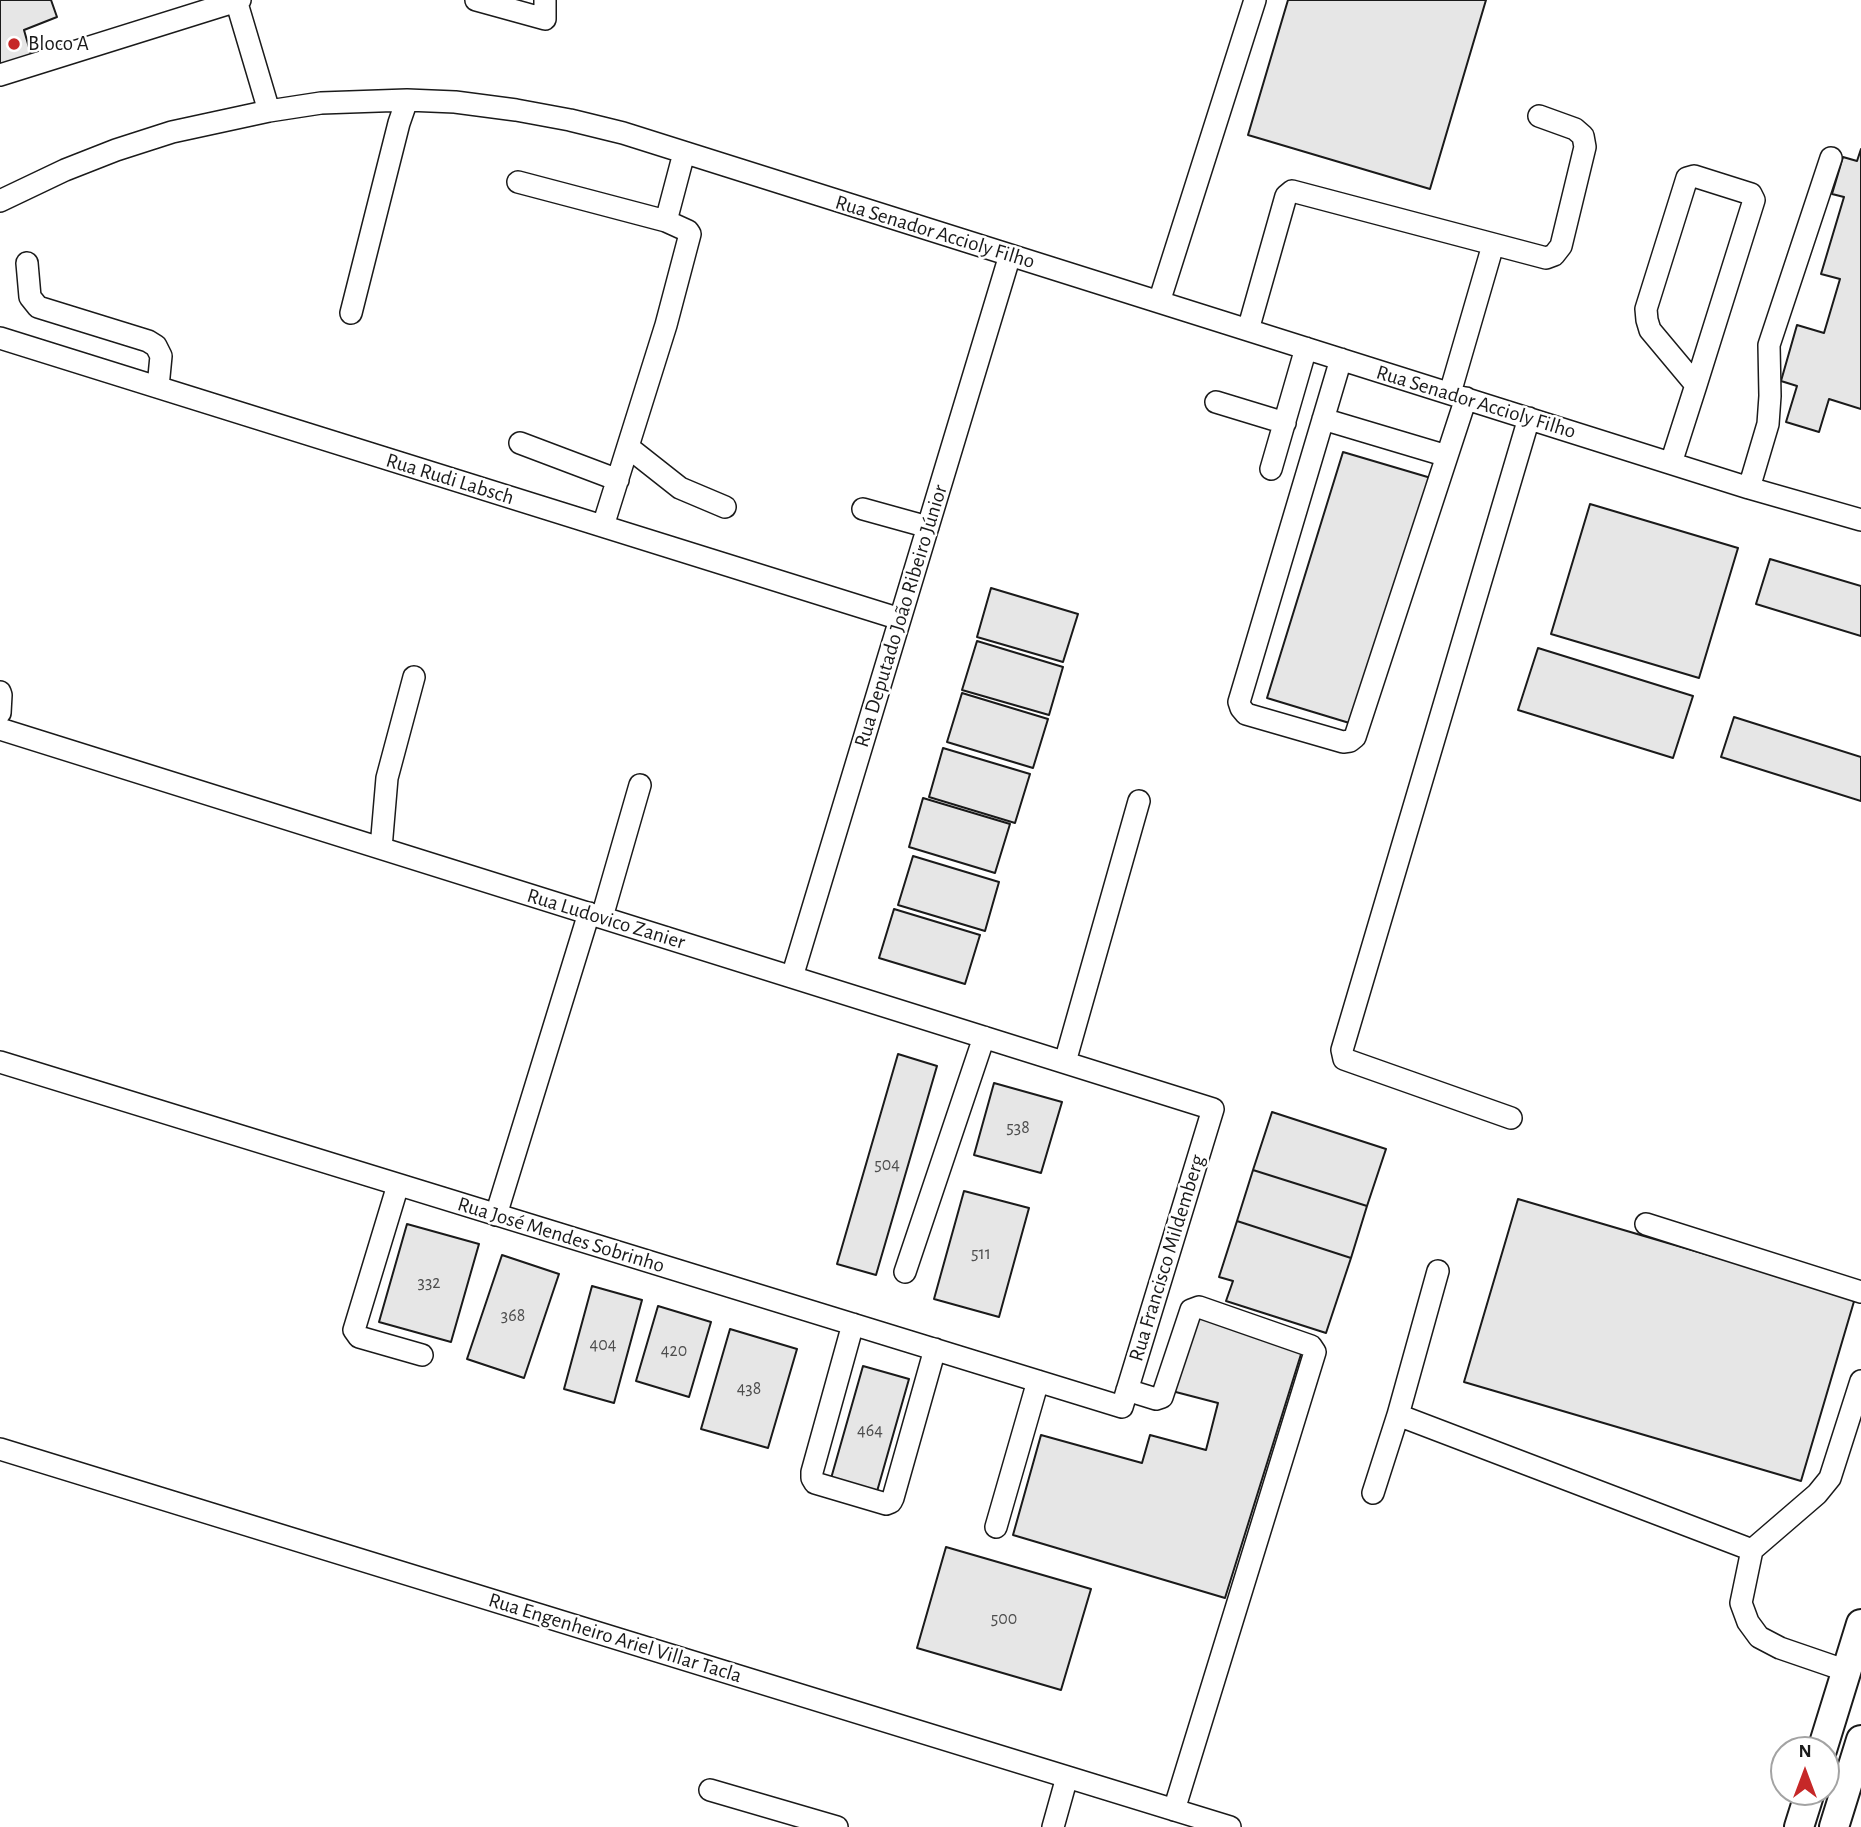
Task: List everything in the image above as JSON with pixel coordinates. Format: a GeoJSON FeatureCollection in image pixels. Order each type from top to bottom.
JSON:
{"type":"FeatureCollection","features":[{"type":"Feature","properties":{"kind":"main road"},"geometry":{"type":"LineString","coordinates":[[1826,1736],[1861,1625]]}},
{"type":"Feature","properties":{"kind":"main road"},"geometry":{"type":"LineString","coordinates":[[1834,1827],[1861,1740]]}},
{"type":"Feature","properties":{"kind":"main road"},"geometry":{"type":"LineString","coordinates":[[1799,1827],[1806,1806]]}},
{"type":"Feature","properties":{"kind":"street"},"geometry":{"type":"LineString","coordinates":[[0,75],[237,0],[269,111]]}},
{"type":"Feature","properties":{"kind":"street"},"geometry":{"type":"LineString","coordinates":[[476,0],[545,19],[545,0]]}},
{"type":"Feature","properties":{"kind":"street"},"geometry":{"type":"LineString","coordinates":[[1159,302],[1255,0]]}},
{"type":"Feature","properties":{"kind":"street"},"geometry":{"type":"LineString","coordinates":[[351,313],[407,100]]}},
{"type":"Feature","properties":{"kind":"street","name":"Rua Senador Accioly Filho"},"geometry":{"type":"LineString","coordinates":[[0,201],[65,170],[116,150],[172,132],[269,111],[321,103],[407,100],[455,102],[516,110],[623,134],[1749,488],[1861,520]]}},
{"type":"Feature","properties":{"kind":"street"},"geometry":{"type":"LineString","coordinates":[[1248,330],[1286,196],[1292,191],[1546,258],[1554,255],[1561,246],[1585,147],[1583,136],[1574,129],[1539,116]]}},
{"type":"Feature","properties":{"kind":"street"},"geometry":{"type":"LineString","coordinates":[[666,221],[684,153]]}},
{"type":"Feature","properties":{"kind":"street"},"geometry":{"type":"LineString","coordinates":[[1749,488],[1768,424],[1769,345],[1831,159]]}},
{"type":"Feature","properties":{"kind":"street"},"geometry":{"type":"LineString","coordinates":[[1671,463],[1696,385],[1754,200],[1751,194],[1694,176],[1687,178],[1646,309],[1650,330],[1696,385]]}},
{"type":"Feature","properties":{"kind":"street"},"geometry":{"type":"LineString","coordinates":[[518,182],[666,221],[690,234],[666,325],[603,526]]}},
{"type":"Feature","properties":{"kind":"street"},"geometry":{"type":"LineString","coordinates":[[1341,359],[1239,702],[1246,714],[1343,742],[1355,737],[1447,456],[1493,244]]}},
{"type":"Feature","properties":{"kind":"street","name":"Rua Deputado João Ribeiro Júnior"},"geometry":{"type":"LineString","coordinates":[[792,977],[1010,255]]}},
{"type":"Feature","properties":{"kind":"street"},"geometry":{"type":"LineString","coordinates":[[27,263],[30,297],[38,307],[148,341],[156,346],[161,356],[158,387]]}},
{"type":"Feature","properties":{"kind":"street","name":"Rua Rudi Labsch"},"geometry":{"type":"LineString","coordinates":[[0,338],[900,619]]}},
{"type":"Feature","properties":{"kind":"street"},"geometry":{"type":"LineString","coordinates":[[1271,469],[1306,348]]}},
{"type":"Feature","properties":{"kind":"street"},"geometry":{"type":"LineString","coordinates":[[1216,402],[1285,423]]}},
{"type":"Feature","properties":{"kind":"street"},"geometry":{"type":"LineString","coordinates":[[1511,1118],[1344,1059],[1342,1050],[1529,418]]}},
{"type":"Feature","properties":{"kind":"street"},"geometry":{"type":"LineString","coordinates":[[1323,419],[1447,456]]}},
{"type":"Feature","properties":{"kind":"street"},"geometry":{"type":"LineString","coordinates":[[520,443],[618,480]]}},
{"type":"Feature","properties":{"kind":"street"},"geometry":{"type":"LineString","coordinates":[[628,447],[680,488],[725,507]]}},
{"type":"Feature","properties":{"kind":"street"},"geometry":{"type":"LineString","coordinates":[[863,509],[928,527]]}},
{"type":"Feature","properties":{"kind":"street"},"geometry":{"type":"LineString","coordinates":[[382,848],[387,778],[414,677]]}},
{"type":"Feature","properties":{"kind":"street"},"geometry":{"type":"LineString","coordinates":[[0,692],[0,713]]}},
{"type":"Feature","properties":{"kind":"street","name":"Rua Ludovico Zanier"},"geometry":{"type":"LineString","coordinates":[[0,729],[1213,1109]]}},
{"type":"Feature","properties":{"kind":"street"},"geometry":{"type":"LineString","coordinates":[[496,1215],[640,785]]}},
{"type":"Feature","properties":{"kind":"street"},"geometry":{"type":"LineString","coordinates":[[1065,1062],[1139,801]]}},
{"type":"Feature","properties":{"kind":"street"},"geometry":{"type":"LineString","coordinates":[[905,1272],[984,1037]]}},
{"type":"Feature","properties":{"kind":"street","name":"Rua José Mendes Sobrinho"},"geometry":{"type":"LineString","coordinates":[[0,1062],[1038,1381],[1124,1398],[1161,1397],[1191,1310],[1199,1307],[1311,1346],[1315,1352],[1174,1810]]}},
{"type":"Feature","properties":{"kind":"street","name":"Rua Francisco Mildemberg"},"geometry":{"type":"LineString","coordinates":[[1124,1398],[1213,1109]]}},
{"type":"Feature","properties":{"kind":"street"},"geometry":{"type":"LineString","coordinates":[[398,1185],[354,1330],[359,1337],[422,1355]]}},
{"type":"Feature","properties":{"kind":"street"},"geometry":{"type":"LineString","coordinates":[[1646,1224],[1861,1292]]}},
{"type":"Feature","properties":{"kind":"street"},"geometry":{"type":"LineString","coordinates":[[1374,1493],[1438,1271]]}},
{"type":"Feature","properties":{"kind":"street"},"geometry":{"type":"LineString","coordinates":[[853,1324],[812,1472],[815,1483],[886,1504],[891,1502],[936,1349]]}},
{"type":"Feature","properties":{"kind":"street"},"geometry":{"type":"LineString","coordinates":[[996,1527],[1038,1381]]}},
{"type":"Feature","properties":{"kind":"street"},"geometry":{"type":"LineString","coordinates":[[1847,1671],[1759,1637],[1748,1622],[1741,1603],[1752,1550],[1817,1494],[1830,1478],[1861,1381]]}},
{"type":"Feature","properties":{"kind":"street"},"geometry":{"type":"LineString","coordinates":[[1398,1415],[1752,1550]]}},
{"type":"Feature","properties":{"kind":"street","name":"Rua Engenheiro Ariel Villar Tacla"},"geometry":{"type":"LineString","coordinates":[[0,1449],[1230,1827]]}},
{"type":"Feature","properties":{"kind":"street"},"geometry":{"type":"LineString","coordinates":[[1052,1827],[1067,1777]]}},
{"type":"Feature","properties":{"kind":"street"},"geometry":{"type":"LineString","coordinates":[[710,1790],[837,1827]]}},
{"type":"Feature","properties":{"kind":"building","name":"Bloco A"},"geometry":{"type":"Polygon","coordinates":[[[0,0],[51,0],[57,17],[24,30],[32,58],[0,68],[0,0]]]}},
{"type":"Feature","properties":{"kind":"building"},"geometry":{"type":"Polygon","coordinates":[[[1288,0],[1486,0],[1430,189],[1248,135],[1288,0]]]}},
{"type":"Feature","properties":{"kind":"building"},"geometry":{"type":"Polygon","coordinates":[[[1861,149],[1861,409],[1829,399],[1819,432],[1786,422],[1797,386],[1781,381],[1797,325],[1824,333],[1840,279],[1821,274],[1844,197],[1832,194],[1843,157],[1857,161],[1861,149]]]}},
{"type":"Feature","properties":{"kind":"building"},"geometry":{"type":"Polygon","coordinates":[[[1343,452],[1431,478],[1356,725],[1267,698],[1343,452]]]}},
{"type":"Feature","properties":{"kind":"building"},"geometry":{"type":"Polygon","coordinates":[[[1590,504],[1738,548],[1699,678],[1551,634],[1590,504]]]}},
{"type":"Feature","properties":{"kind":"building"},"geometry":{"type":"Polygon","coordinates":[[[1770,559],[1861,586],[1861,636],[1756,604],[1770,559]]]}},
{"type":"Feature","properties":{"kind":"building"},"geometry":{"type":"Polygon","coordinates":[[[991,588],[1078,614],[1063,662],[977,637],[991,588]]]}},
{"type":"Feature","properties":{"kind":"building"},"geometry":{"type":"Polygon","coordinates":[[[977,641],[1063,667],[1049,715],[962,690],[977,641]]]}},
{"type":"Feature","properties":{"kind":"building"},"geometry":{"type":"Polygon","coordinates":[[[1538,648],[1693,696],[1673,758],[1518,710],[1538,648]]]}},
{"type":"Feature","properties":{"kind":"building"},"geometry":{"type":"Polygon","coordinates":[[[962,693],[1048,719],[1033,768],[947,742],[962,693]]]}},
{"type":"Feature","properties":{"kind":"building"},"geometry":{"type":"Polygon","coordinates":[[[1734,717],[1861,757],[1861,801],[1721,757],[1734,717]]]}},
{"type":"Feature","properties":{"kind":"building"},"geometry":{"type":"Polygon","coordinates":[[[943,748],[1030,774],[1015,823],[929,797],[943,748]]]}},
{"type":"Feature","properties":{"kind":"building"},"geometry":{"type":"Polygon","coordinates":[[[923,798],[1010,824],[995,873],[909,847],[923,798]]]}},
{"type":"Feature","properties":{"kind":"building"},"geometry":{"type":"Polygon","coordinates":[[[913,856],[999,882],[985,931],[898,905],[913,856]]]}},
{"type":"Feature","properties":{"kind":"building"},"geometry":{"type":"Polygon","coordinates":[[[894,909],[980,935],[965,984],[879,958],[894,909]]]}},
{"type":"Feature","properties":{"kind":"building"},"geometry":{"type":"Polygon","coordinates":[[[898,1054],[937,1066],[876,1275],[837,1264],[898,1054]]]}},
{"type":"Feature","properties":{"kind":"building"},"geometry":{"type":"Polygon","coordinates":[[[994,1083],[1062,1102],[1041,1173],[974,1155],[994,1083]]]}},
{"type":"Feature","properties":{"kind":"building"},"geometry":{"type":"Polygon","coordinates":[[[1272,1112],[1386,1149],[1367,1206],[1253,1170],[1272,1112]]]}},
{"type":"Feature","properties":{"kind":"building"},"geometry":{"type":"Polygon","coordinates":[[[1253,1170],[1367,1206],[1351,1258],[1237,1221],[1253,1170]]]}},
{"type":"Feature","properties":{"kind":"building"},"geometry":{"type":"Polygon","coordinates":[[[964,1191],[1029,1208],[999,1317],[934,1299],[964,1191]]]}},
{"type":"Feature","properties":{"kind":"building"},"geometry":{"type":"Polygon","coordinates":[[[1518,1199],[1855,1298],[1801,1481],[1464,1382],[1518,1199]]]}},
{"type":"Feature","properties":{"kind":"building"},"geometry":{"type":"Polygon","coordinates":[[[1237,1221],[1351,1258],[1326,1333],[1226,1301],[1233,1281],[1219,1277],[1237,1221]]]}},
{"type":"Feature","properties":{"kind":"building"},"geometry":{"type":"Polygon","coordinates":[[[407,1224],[479,1244],[451,1342],[379,1322],[407,1224]]]}},
{"type":"Feature","properties":{"kind":"building"},"geometry":{"type":"Polygon","coordinates":[[[502,1255],[559,1274],[524,1378],[467,1359],[502,1255]]]}},
{"type":"Feature","properties":{"kind":"building"},"geometry":{"type":"Polygon","coordinates":[[[592,1286],[642,1300],[614,1403],[564,1389],[592,1286]]]}},
{"type":"Feature","properties":{"kind":"building"},"geometry":{"type":"Polygon","coordinates":[[[658,1306],[711,1322],[689,1397],[636,1381],[658,1306]]]}},
{"type":"Feature","properties":{"kind":"building"},"geometry":{"type":"Polygon","coordinates":[[[1192,1315],[1302,1351],[1225,1598],[1013,1535],[1041,1435],[1142,1463],[1150,1435],[1206,1450],[1218,1403],[1168,1390],[1192,1315]]]}},
{"type":"Feature","properties":{"kind":"building"},"geometry":{"type":"Polygon","coordinates":[[[730,1329],[797,1349],[768,1448],[701,1429],[730,1329]]]}},
{"type":"Feature","properties":{"kind":"building"},"geometry":{"type":"Polygon","coordinates":[[[863,1366],[909,1379],[876,1495],[830,1482],[863,1366]]]}},
{"type":"Feature","properties":{"kind":"building"},"geometry":{"type":"Polygon","coordinates":[[[946,1547],[1091,1589],[1061,1690],[917,1648],[946,1547]]]}},
{"type":"Feature","properties":{"kind":"place","name":"Bloco A"},"geometry":{"type":"Point","coordinates":[14,44]}}]}
